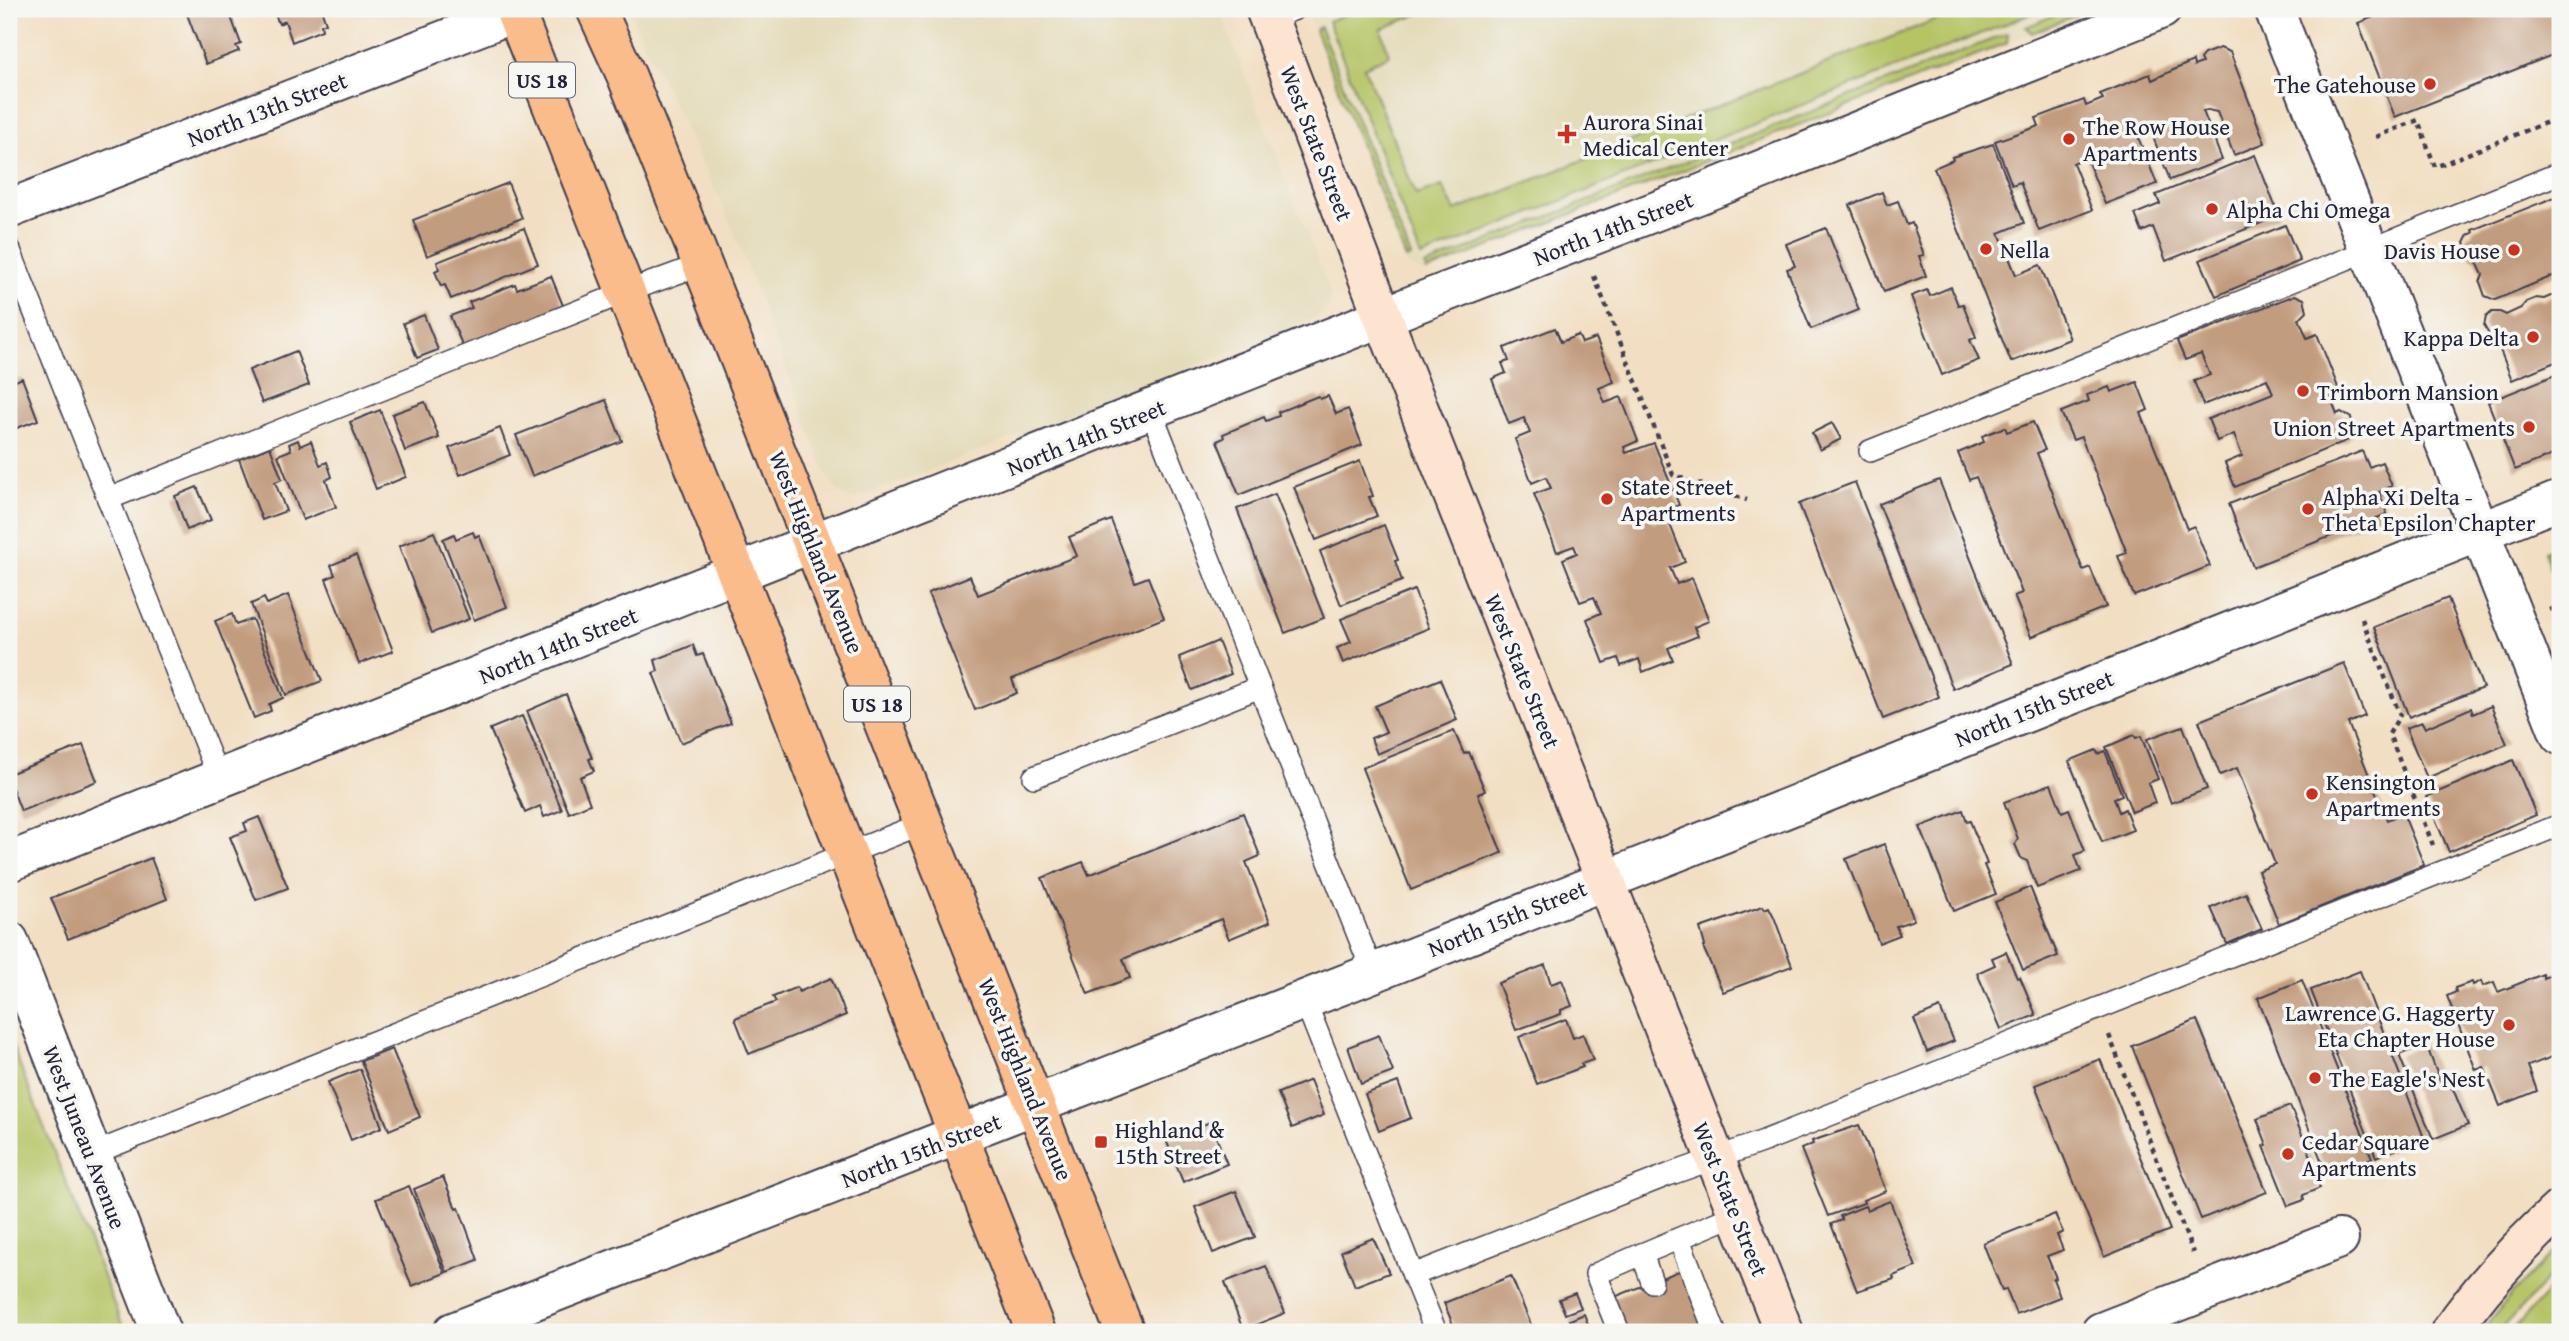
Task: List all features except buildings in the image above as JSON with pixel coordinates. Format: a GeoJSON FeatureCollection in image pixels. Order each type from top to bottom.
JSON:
{"type":"FeatureCollection","features":[{"type":"Feature","properties":{"kind":"main road","name":"West Highland Avenue"},"geometry":{"type":"LineString","coordinates":[[596,9],[627,77],[702,264],[1125,1332]]}},
{"type":"Feature","properties":{"kind":"main road","name":"US 18"},"geometry":{"type":"LineString","coordinates":[[518,10],[846,854],[1037,1332]]}},
{"type":"Feature","properties":{"kind":"street","name":"North 14th Street"},"geometry":{"type":"LineString","coordinates":[[9,862],[1698,195],[2161,9]]}},
{"type":"Feature","properties":{"kind":"street"},"geometry":{"type":"LineString","coordinates":[[2274,9],[2560,735]]}},
{"type":"Feature","properties":{"kind":"street","name":"North 13th Street"},"geometry":{"type":"LineString","coordinates":[[9,209],[518,10]]}},
{"type":"Feature","properties":{"kind":"street","name":"West State Street"},"geometry":{"type":"LineString","coordinates":[[1277,12],[1384,318],[1784,1332]]}},
{"type":"Feature","properties":{"kind":"street","name":"North 15th Street"},"geometry":{"type":"LineString","coordinates":[[453,1332],[1373,973],[2560,500]]}},
{"type":"Feature","properties":{"kind":"street","name":"West Juneau Avenue"},"geometry":{"type":"LineString","coordinates":[[9,941],[161,1332]]}},
{"type":"Feature","properties":{"kind":"street"},"geometry":{"type":"LineString","coordinates":[[2450,1332],[2493,1276],[2560,1209]]}},
{"type":"Feature","properties":{"kind":"street"},"geometry":{"type":"LineString","coordinates":[[2101,1332],[2339,1240]]}},
{"type":"Feature","properties":{"kind":"lane"},"geometry":{"type":"LineString","coordinates":[[1870,451],[2560,173]]}},
{"type":"Feature","properties":{"kind":"lane"},"geometry":{"type":"LineString","coordinates":[[9,248],[219,779]]}},
{"type":"Feature","properties":{"kind":"lane"},"geometry":{"type":"LineString","coordinates":[[108,499],[702,264]]}},
{"type":"Feature","properties":{"kind":"lane"},"geometry":{"type":"LineString","coordinates":[[1151,411],[1373,973]]}},
{"type":"Feature","properties":{"kind":"lane"},"geometry":{"type":"LineString","coordinates":[[1034,777],[1260,687]]}},
{"type":"Feature","properties":{"kind":"lane"},"geometry":{"type":"LineString","coordinates":[[92,1154],[924,822]]}},
{"type":"Feature","properties":{"kind":"lane"},"geometry":{"type":"LineString","coordinates":[[1413,1275],[2099,1009],[2560,825]]}},
{"type":"Feature","properties":{"kind":"lane"},"geometry":{"type":"LineString","coordinates":[[1304,998],[1436,1332]]}},
{"type":"Feature","properties":{"kind":"lane"},"geometry":{"type":"LineString","coordinates":[[1619,1332],[1597,1274],[1737,1214]]}},
{"type":"Feature","properties":{"kind":"lane"},"geometry":{"type":"LineString","coordinates":[[1678,1239],[1715,1332]]}},
{"type":"Feature","properties":{"kind":"lane"},"geometry":{"type":"LineString","coordinates":[[1642,1254],[1652,1282]]}},
{"type":"Feature","properties":{"kind":"path"},"geometry":{"type":"LineString","coordinates":[[2376,137],[2418,120],[2435,167],[2560,117]]}},
{"type":"Feature","properties":{"kind":"path"},"geometry":{"type":"LineString","coordinates":[[1594,276],[1670,476],[1747,500]]}},
{"type":"Feature","properties":{"kind":"path"},"geometry":{"type":"LineString","coordinates":[[2550,611],[2560,606]]}},
{"type":"Feature","properties":{"kind":"path"},"geometry":{"type":"LineString","coordinates":[[2362,618],[2400,715],[2389,734],[2444,872]]}},
{"type":"Feature","properties":{"kind":"path"},"geometry":{"type":"LineString","coordinates":[[2099,1009],[2193,1253]]}},
{"type":"Feature","properties":{"kind":"shaded area"},"geometry":{"type":"Polygon","coordinates":[[[628,9],[1219,9],[1330,292],[1328,306],[1316,318],[864,496],[845,496],[837,491],[825,471],[731,225],[628,9]]]}},
{"type":"Feature","properties":{"kind":"shaded area","name":"Aurora Sinai Medical Center"},"geometry":{"type":"Polygon","coordinates":[[[1306,9],[2092,9],[1423,273],[1406,264],[1306,9]]]}},
{"type":"Feature","properties":{"kind":"green space"},"geometry":{"type":"Polygon","coordinates":[[[1359,9],[1431,9],[1381,29],[1389,55],[1364,67],[1416,195],[1442,186],[1455,211],[1962,9],[2043,9],[1421,257],[1328,21],[1359,9]]]}},
{"type":"Feature","properties":{"kind":"green space"},"geometry":{"type":"Polygon","coordinates":[[[2069,9],[2091,9],[2032,33],[2026,27],[2069,9]]]}},
{"type":"Feature","properties":{"kind":"green space"},"geometry":{"type":"Polygon","coordinates":[[[1320,27],[1411,257],[1406,259],[1315,30],[1320,27]]]}},
{"type":"Feature","properties":{"kind":"green space"},"geometry":{"type":"Polygon","coordinates":[[[2008,33],[2007,43],[1427,271],[1425,266],[2008,33]]]}},
{"type":"Feature","properties":{"kind":"green space"},"geometry":{"type":"Polygon","coordinates":[[[2560,546],[2560,593],[2544,552],[2560,546]]]}},
{"type":"Feature","properties":{"kind":"green space"},"geometry":{"type":"Polygon","coordinates":[[[9,1038],[125,1332],[9,1332],[9,1038]]]}},
{"type":"Feature","properties":{"kind":"green space"},"geometry":{"type":"Polygon","coordinates":[[[2560,1246],[2560,1266],[2499,1332],[2480,1332],[2513,1293],[2560,1246]]]}},
{"type":"Feature","properties":{"kind":"green space"},"geometry":{"type":"Polygon","coordinates":[[[2560,1278],[2560,1332],[2511,1332],[2560,1278]]]}},
{"type":"Feature","properties":{"kind":"place","name":"The Gatehouse"},"geometry":{"type":"Point","coordinates":[2430,84]}},
{"type":"Feature","properties":{"kind":"place","name":"Aurora Sinai Medical Center"},"geometry":{"type":"Point","coordinates":[1567,134]}},
{"type":"Feature","properties":{"kind":"place","name":"The Row House Apartments"},"geometry":{"type":"Point","coordinates":[2069,139]}},
{"type":"Feature","properties":{"kind":"place","name":"Alpha Chi Omega"},"geometry":{"type":"Point","coordinates":[2212,209]}},
{"type":"Feature","properties":{"kind":"place","name":"Nella"},"geometry":{"type":"Point","coordinates":[1986,249]}},
{"type":"Feature","properties":{"kind":"place","name":"Davis House"},"geometry":{"type":"Point","coordinates":[2514,250]}},
{"type":"Feature","properties":{"kind":"place","name":"Kappa Delta"},"geometry":{"type":"Point","coordinates":[2533,337]}},
{"type":"Feature","properties":{"kind":"place","name":"Trimborn Mansion"},"geometry":{"type":"Point","coordinates":[2303,391]}},
{"type":"Feature","properties":{"kind":"place","name":"Union Street Apartments"},"geometry":{"type":"Point","coordinates":[2529,427]}},
{"type":"Feature","properties":{"kind":"place","name":"State Street Apartments"},"geometry":{"type":"Point","coordinates":[1607,499]}},
{"type":"Feature","properties":{"kind":"place","name":"Alpha Xi Delta - Theta Epsilon Chapter"},"geometry":{"type":"Point","coordinates":[2308,509]}},
{"type":"Feature","properties":{"kind":"place","name":"Kensington Apartments"},"geometry":{"type":"Point","coordinates":[2312,794]}},
{"type":"Feature","properties":{"kind":"place","name":"Lawrence G. Haggerty Eta Chapter House"},"geometry":{"type":"Point","coordinates":[2509,1025]}},
{"type":"Feature","properties":{"kind":"place","name":"The Eagle's Nest"},"geometry":{"type":"Point","coordinates":[2315,1078]}},
{"type":"Feature","properties":{"kind":"place","name":"Highland & 15th Street"},"geometry":{"type":"Point","coordinates":[1101,1142]}},
{"type":"Feature","properties":{"kind":"place","name":"Cedar Square Apartments"},"geometry":{"type":"Point","coordinates":[2288,1154]}}]}
